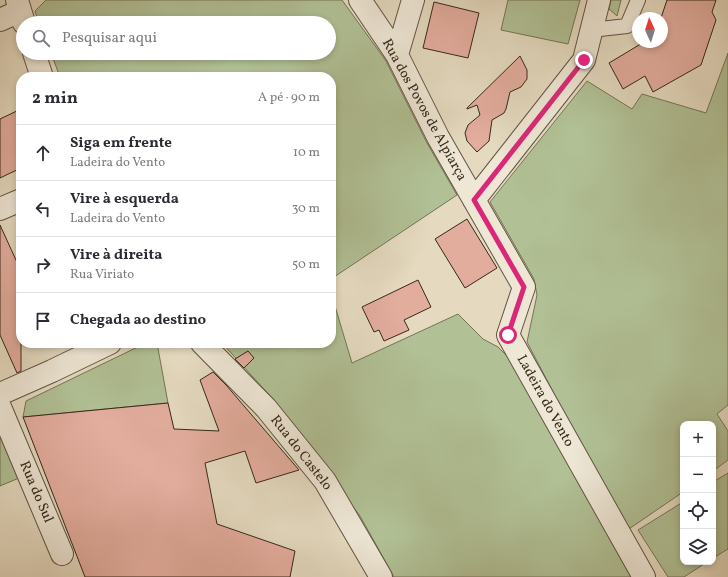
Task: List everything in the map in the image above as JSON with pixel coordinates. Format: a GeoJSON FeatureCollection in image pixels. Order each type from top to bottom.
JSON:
{"type":"FeatureCollection","features":[{"type":"Feature","properties":{"kind":"street","name":"Rua dos Povos de Alpiarça"},"geometry":{"type":"LineString","coordinates":[[360,0],[397,55],[438,137],[474,200]]}},
{"type":"Feature","properties":{"kind":"street"},"geometry":{"type":"LineString","coordinates":[[397,55],[413,0]]}},
{"type":"Feature","properties":{"kind":"street"},"geometry":{"type":"LineString","coordinates":[[474,200],[584,60],[599,0]]}},
{"type":"Feature","properties":{"kind":"street"},"geometry":{"type":"LineString","coordinates":[[0,20],[20,11]]}},
{"type":"Feature","properties":{"kind":"street"},"geometry":{"type":"LineString","coordinates":[[36,60],[40,72]]}},
{"type":"Feature","properties":{"kind":"street","name":"Ladeira do Vento"},"geometry":{"type":"LineString","coordinates":[[474,200],[524,287],[508,335],[644,577]]}},
{"type":"Feature","properties":{"kind":"street"},"geometry":{"type":"LineString","coordinates":[[0,209],[16,202]]}},
{"type":"Feature","properties":{"kind":"street"},"geometry":{"type":"LineString","coordinates":[[0,394],[100,348]]}},
{"type":"Feature","properties":{"kind":"street","name":"Rua do Castelo"},"geometry":{"type":"LineString","coordinates":[[207,348],[266,408],[325,481],[382,577]]}},
{"type":"Feature","properties":{"kind":"street","name":"Rua do Sul"},"geometry":{"type":"LineString","coordinates":[[0,407],[62,554]]}},
{"type":"Feature","properties":{"kind":"lane"},"geometry":{"type":"LineString","coordinates":[[591,30],[627,26],[638,0]]}},
{"type":"Feature","properties":{"kind":"green space"},"geometry":{"type":"Polygon","coordinates":[[[46,0],[342,0],[386,61],[427,143],[457,195],[336,276],[336,72],[58,72],[54,60],[336,60],[336,16],[37,16],[35,11],[46,0]]]}},
{"type":"Feature","properties":{"kind":"green space"},"geometry":{"type":"Polygon","coordinates":[[[508,0],[580,0],[568,44],[501,30],[508,0]]]}},
{"type":"Feature","properties":{"kind":"green space"},"geometry":{"type":"Polygon","coordinates":[[[611,0],[621,0],[617,16],[609,9],[611,0]]]}},
{"type":"Feature","properties":{"kind":"green space"},"geometry":{"type":"Polygon","coordinates":[[[728,53],[728,405],[717,414],[728,431],[728,460],[716,469],[716,421],[680,421],[680,494],[626,531],[527,342],[537,295],[534,279],[490,202],[587,81],[632,109],[642,94],[706,113],[728,53]]]}},
{"type":"Feature","properties":{"kind":"green space"},"geometry":{"type":"Polygon","coordinates":[[[336,310],[352,363],[458,314],[483,339],[498,347],[512,361],[631,577],[394,577],[360,516],[273,399],[227,348],[336,348],[336,310]]]}},
{"type":"Feature","properties":{"kind":"green space"},"geometry":{"type":"Polygon","coordinates":[[[136,348],[158,348],[168,403],[23,417],[26,401],[136,348]]]}},
{"type":"Feature","properties":{"kind":"green space"},"geometry":{"type":"Polygon","coordinates":[[[0,434],[19,478],[0,486],[0,434]]]}},
{"type":"Feature","properties":{"kind":"green space"},"geometry":{"type":"Polygon","coordinates":[[[728,473],[728,549],[716,556],[716,493],[716,480],[728,473]]]}},
{"type":"Feature","properties":{"kind":"green space"},"geometry":{"type":"Polygon","coordinates":[[[680,504],[680,565],[702,565],[684,577],[668,577],[638,530],[680,504]]]}},
{"type":"Feature","properties":{"kind":"building"},"geometry":{"type":"Polygon","coordinates":[[[667,0],[716,0],[712,12],[716,20],[701,65],[653,92],[645,76],[623,89],[609,63],[634,48],[668,48],[668,12],[663,12],[667,0]]]}},
{"type":"Feature","properties":{"kind":"building"},"geometry":{"type":"Polygon","coordinates":[[[434,2],[479,13],[468,58],[423,48],[434,2]]]}},
{"type":"Feature","properties":{"kind":"building"},"geometry":{"type":"Polygon","coordinates":[[[520,56],[527,70],[527,79],[521,87],[510,92],[504,113],[492,120],[489,141],[477,152],[467,141],[465,133],[468,125],[480,115],[477,105],[467,108],[520,56]]]}},
{"type":"Feature","properties":{"kind":"building"},"geometry":{"type":"Polygon","coordinates":[[[16,111],[16,170],[0,178],[0,119],[16,111]]]}},
{"type":"Feature","properties":{"kind":"building"},"geometry":{"type":"Polygon","coordinates":[[[467,219],[497,268],[465,288],[435,239],[467,219]]]}},
{"type":"Feature","properties":{"kind":"building"},"geometry":{"type":"Polygon","coordinates":[[[0,225],[16,260],[16,348],[21,348],[21,371],[17,373],[0,335],[0,225]]]}},
{"type":"Feature","properties":{"kind":"building"},"geometry":{"type":"Polygon","coordinates":[[[418,280],[431,307],[404,320],[409,330],[384,341],[379,330],[374,332],[362,307],[418,280]]]}},
{"type":"Feature","properties":{"kind":"building"},"geometry":{"type":"Polygon","coordinates":[[[248,351],[254,358],[244,368],[235,359],[248,351]]]}},
{"type":"Feature","properties":{"kind":"building"},"geometry":{"type":"Polygon","coordinates":[[[213,372],[299,470],[256,483],[245,451],[205,463],[217,524],[295,551],[290,577],[85,577],[23,417],[168,403],[174,429],[219,431],[200,380],[213,372]]]}},
{"type":"Feature","properties":{"kind":"route"},"geometry":{"type":"LineString","coordinates":[[508,335],[524,287],[474,200],[584,60]]}}]}
